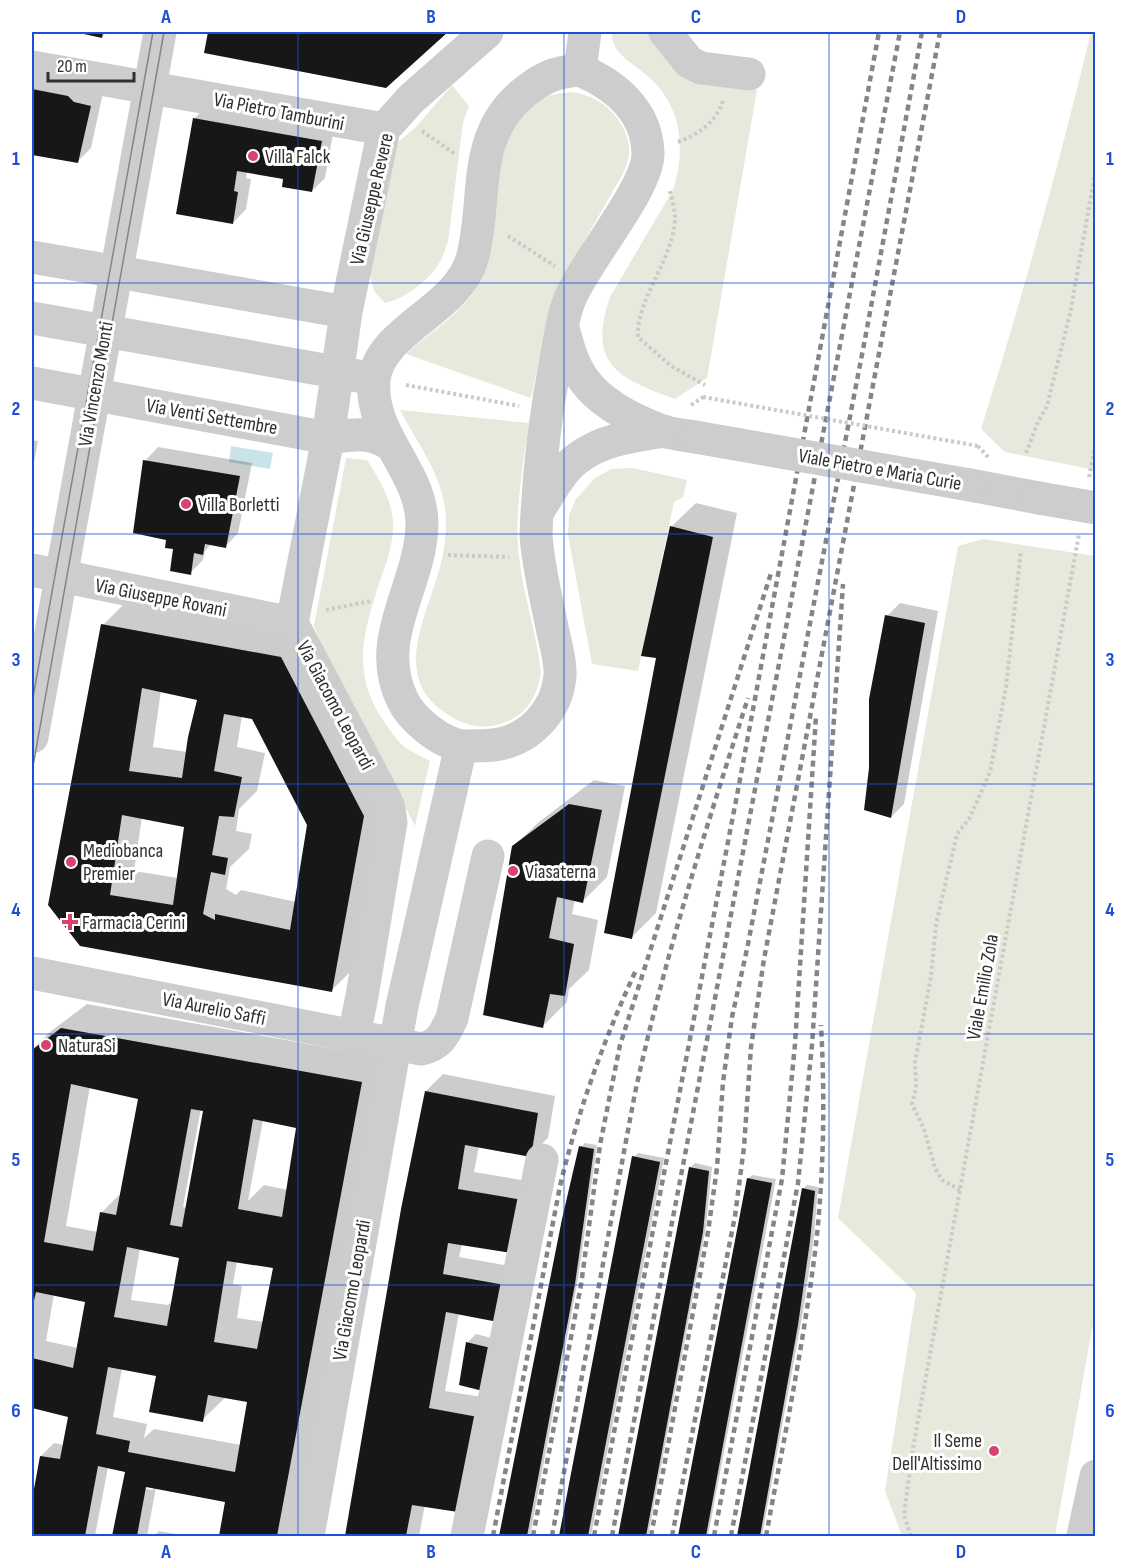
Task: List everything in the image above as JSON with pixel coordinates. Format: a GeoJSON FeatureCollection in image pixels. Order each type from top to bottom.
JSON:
{"type":"FeatureCollection","features":[{"type":"Feature","properties":{"kind":"street","name":"Via Vincenzo Monti"},"geometry":{"type":"LineString","coordinates":[[32,737],[46,573],[93,394],[160,32]]}},
{"type":"Feature","properties":{"kind":"street","name":"Via Giuseppe Revere"},"geometry":{"type":"LineString","coordinates":[[337,373],[346,312],[400,128],[411,99],[487,32]]}},
{"type":"Feature","properties":{"kind":"street"},"geometry":{"type":"LineString","coordinates":[[580,70],[585,32]]}},
{"type":"Feature","properties":{"kind":"street"},"geometry":{"type":"LineString","coordinates":[[665,32],[689,62],[701,68],[749,74]]}},
{"type":"Feature","properties":{"kind":"street","name":"Via Pietro Tamburini"},"geometry":{"type":"LineString","coordinates":[[32,67],[400,128]]}},
{"type":"Feature","properties":{"kind":"street"},"geometry":{"type":"LineString","coordinates":[[580,70],[601,79],[629,104],[641,120],[647,138],[648,156],[643,174],[633,193],[577,282],[562,326],[546,410],[536,513],[538,556],[560,674],[556,696],[547,714],[533,728],[514,739],[495,745],[461,746],[431,733],[416,719],[403,703],[393,678],[391,657],[395,628],[420,550],[422,522],[418,495],[379,419],[375,395],[388,381],[386,351],[453,292],[467,270],[475,245],[484,164],[489,140],[497,123],[509,105],[541,80],[559,72],[580,70]]}},
{"type":"Feature","properties":{"kind":"street"},"geometry":{"type":"LineString","coordinates":[[32,257],[346,312]]}},
{"type":"Feature","properties":{"kind":"street"},"geometry":{"type":"LineString","coordinates":[[32,318],[388,381]]}},
{"type":"Feature","properties":{"kind":"street","name":"Viale Pietro e Maria Curie"},"geometry":{"type":"LineString","coordinates":[[562,326],[571,358],[584,381],[603,399],[624,412],[679,434],[1039,498],[1088,503]]}},
{"type":"Feature","properties":{"kind":"street","name":"Via Giacomo Leopardi"},"geometry":{"type":"LineString","coordinates":[[337,373],[304,617],[357,744],[389,808],[391,822],[354,1035]]}},
{"type":"Feature","properties":{"kind":"street","name":"Via Venti Settembre"},"geometry":{"type":"LineString","coordinates":[[32,383],[328,438],[365,434],[377,436],[391,445]]}},
{"type":"Feature","properties":{"kind":"street","name":"Viale Pietro e Maria Curie"},"geometry":{"type":"LineString","coordinates":[[536,513],[560,477],[577,458],[598,446],[618,440],[679,434]]}},
{"type":"Feature","properties":{"kind":"street","name":"Via Giuseppe Rovani"},"geometry":{"type":"LineString","coordinates":[[46,573],[304,617]]}},
{"type":"Feature","properties":{"kind":"street","name":"Via Giacomo Leopardi"},"geometry":{"type":"LineString","coordinates":[[308,1536],[402,1006],[461,746]]}},
{"type":"Feature","properties":{"kind":"street"},"geometry":{"type":"LineString","coordinates":[[396,1043],[422,1049],[434,1046],[444,1036],[452,1018],[488,856]]}},
{"type":"Feature","properties":{"kind":"street","name":"Via Aurelio Saffi"},"geometry":{"type":"LineString","coordinates":[[32,973],[396,1043]]}},
{"type":"Feature","properties":{"kind":"street"},"geometry":{"type":"LineString","coordinates":[[467,1536],[542,1160]]}},
{"type":"Feature","properties":{"kind":"street"},"geometry":{"type":"LineString","coordinates":[[1083,1536],[1095,1476]]}},
{"type":"Feature","properties":{"kind":"path"},"geometry":{"type":"LineString","coordinates":[[678,142],[693,136],[710,124],[721,107],[724,96]]}},
{"type":"Feature","properties":{"kind":"path"},"geometry":{"type":"LineString","coordinates":[[400,128],[459,156]]}},
{"type":"Feature","properties":{"kind":"path"},"geometry":{"type":"LineString","coordinates":[[1026,453],[1047,406],[1070,314],[1095,168]]}},
{"type":"Feature","properties":{"kind":"path"},"geometry":{"type":"LineString","coordinates":[[670,190],[675,218],[669,246],[637,325],[638,337],[671,366],[705,385]]}},
{"type":"Feature","properties":{"kind":"path"},"geometry":{"type":"LineString","coordinates":[[501,232],[558,267]]}},
{"type":"Feature","properties":{"kind":"path"},"geometry":{"type":"LineString","coordinates":[[388,381],[526,407]]}},
{"type":"Feature","properties":{"kind":"path"},"geometry":{"type":"LineString","coordinates":[[703,397],[978,446]]}},
{"type":"Feature","properties":{"kind":"path","name":"Viale Emilio Zola"},"geometry":{"type":"LineString","coordinates":[[911,1536],[904,1515],[909,1482],[960,1190],[1088,503],[1095,443]]}},
{"type":"Feature","properties":{"kind":"path"},"geometry":{"type":"LineString","coordinates":[[960,1190],[942,1180],[924,1129],[912,1104],[916,1088],[915,1062],[931,977],[936,924],[957,834],[969,819],[990,772],[1006,687],[1021,550]]}},
{"type":"Feature","properties":{"kind":"path"},"geometry":{"type":"LineString","coordinates":[[443,554],[519,557]]}},
{"type":"Feature","properties":{"kind":"path"},"geometry":{"type":"LineString","coordinates":[[304,617],[378,601]]}},
{"type":"Feature","properties":{"kind":"shaded area"},"geometry":{"type":"Polygon","coordinates":[[[612,32],[650,32],[688,80],[757,90],[707,378],[675,399],[638,384],[612,366],[605,354],[602,339],[610,297],[673,190],[680,147],[676,119],[664,94],[648,76],[621,54],[616,48],[612,32]]]}},
{"type":"Feature","properties":{"kind":"shaded area"},"geometry":{"type":"Polygon","coordinates":[[[1091,32],[1096,32],[1095,470],[1005,452],[981,429],[1039,231],[1091,32]]]}},
{"type":"Feature","properties":{"kind":"shaded area"},"geometry":{"type":"Polygon","coordinates":[[[452,85],[469,106],[463,122],[448,242],[437,267],[424,281],[409,293],[385,303],[374,291],[370,275],[398,142],[416,127],[452,85]]]}},
{"type":"Feature","properties":{"kind":"shaded area"},"geometry":{"type":"Polygon","coordinates":[[[571,92],[597,100],[612,112],[626,134],[629,143],[629,158],[623,174],[566,275],[545,336],[531,398],[406,354],[456,312],[480,281],[492,236],[502,160],[509,137],[520,117],[540,99],[571,92]]]}},
{"type":"Feature","properties":{"kind":"shaded area"},"geometry":{"type":"Polygon","coordinates":[[[400,410],[529,423],[520,490],[518,539],[521,571],[541,673],[537,689],[526,709],[506,722],[484,727],[457,720],[430,700],[420,682],[416,662],[418,641],[443,554],[445,507],[430,464],[400,410]]]}},
{"type":"Feature","properties":{"kind":"shaded area"},"geometry":{"type":"Polygon","coordinates":[[[346,458],[367,460],[384,490],[392,514],[393,532],[390,550],[364,642],[364,673],[374,704],[393,735],[406,748],[430,761],[415,826],[314,626],[346,458]]]}},
{"type":"Feature","properties":{"kind":"shaded area"},"geometry":{"type":"Polygon","coordinates":[[[633,468],[687,480],[683,497],[674,502],[638,671],[592,664],[568,535],[569,515],[576,499],[594,479],[611,469],[633,468]]]}},
{"type":"Feature","properties":{"kind":"shaded area"},"geometry":{"type":"Polygon","coordinates":[[[983,539],[1095,556],[1095,1321],[1055,1536],[902,1536],[885,1491],[916,1293],[838,1218],[958,546],[983,539]]]}},
{"type":"Feature","properties":{"kind":"water"},"geometry":{"type":"Polygon","coordinates":[[[231,446],[273,453],[270,469],[229,462],[231,446]]]}},
{"type":"Feature","properties":{"kind":"building"},"geometry":{"type":"Polygon","coordinates":[[[75,32],[103,32],[102,38],[75,32]]]}},
{"type":"Feature","properties":{"kind":"building"},"geometry":{"type":"Polygon","coordinates":[[[208,32],[448,32],[386,88],[204,53],[208,32]]]}},
{"type":"Feature","properties":{"kind":"building"},"geometry":{"type":"Polygon","coordinates":[[[32,89],[68,96],[74,102],[91,106],[78,163],[32,155],[32,89]]]}},
{"type":"Feature","properties":{"kind":"building","name":"Villa Falck"},"geometry":{"type":"Polygon","coordinates":[[[193,118],[322,141],[312,192],[282,187],[283,179],[237,171],[234,191],[238,192],[233,224],[176,214],[193,118]]]}},
{"type":"Feature","properties":{"kind":"building","name":"Villa Borletti"},"geometry":{"type":"Polygon","coordinates":[[[143,460],[240,476],[226,548],[205,544],[203,555],[194,553],[191,575],[170,571],[173,549],[165,548],[166,540],[133,533],[143,460]]]}},
{"type":"Feature","properties":{"kind":"building"},"geometry":{"type":"Polygon","coordinates":[[[670,526],[713,537],[632,939],[604,933],[656,658],[641,656],[670,526]]]}},
{"type":"Feature","properties":{"kind":"building"},"geometry":{"type":"Polygon","coordinates":[[[885,615],[925,623],[891,818],[864,810],[869,768],[869,699],[885,615]]]}},
{"type":"Feature","properties":{"kind":"building"},"geometry":{"type":"Polygon","coordinates":[[[101,624],[281,657],[364,816],[332,992],[80,946],[48,905],[101,624]],[[142,688],[129,771],[182,778],[188,737],[197,700],[142,688]],[[224,714],[214,771],[242,777],[234,817],[219,816],[212,855],[228,858],[225,875],[211,872],[203,914],[215,920],[215,914],[290,930],[307,825],[252,719],[224,714]],[[122,815],[110,895],[173,905],[184,827],[122,815]]]}},
{"type":"Feature","properties":{"kind":"building"},"geometry":{"type":"Polygon","coordinates":[[[569,804],[602,810],[583,903],[557,897],[549,938],[574,944],[565,996],[550,994],[543,1028],[483,1015],[512,846],[569,804]]]}},
{"type":"Feature","properties":{"kind":"building"},"geometry":{"type":"Polygon","coordinates":[[[61,1028],[362,1082],[277,1536],[219,1536],[225,1502],[146,1487],[137,1536],[112,1536],[125,1472],[98,1466],[85,1536],[32,1536],[32,1500],[40,1456],[60,1459],[68,1417],[32,1408],[32,1358],[73,1368],[85,1302],[36,1292],[32,1309],[32,1050],[61,1028]],[[71,1084],[44,1242],[93,1251],[100,1212],[116,1215],[138,1099],[71,1084]],[[191,1109],[170,1225],[182,1227],[203,1111],[191,1109]],[[253,1119],[238,1209],[282,1217],[296,1128],[253,1119]],[[127,1247],[114,1317],[167,1326],[179,1258],[127,1247]],[[227,1261],[214,1342],[257,1349],[273,1268],[227,1261]],[[108,1367],[96,1434],[130,1441],[128,1452],[235,1472],[247,1402],[208,1395],[203,1422],[149,1412],[156,1376],[108,1367]]]}},
{"type":"Feature","properties":{"kind":"building"},"geometry":{"type":"Polygon","coordinates":[[[425,1091],[538,1113],[531,1157],[465,1145],[458,1189],[523,1200],[512,1253],[448,1243],[443,1274],[505,1285],[498,1322],[446,1312],[429,1408],[478,1417],[458,1512],[412,1505],[406,1536],[345,1536],[401,1209],[425,1091]]]}},
{"type":"Feature","properties":{"kind":"building"},"geometry":{"type":"Polygon","coordinates":[[[579,1146],[594,1149],[575,1284],[527,1536],[499,1536],[562,1219],[579,1146]]]}},
{"type":"Feature","properties":{"kind":"building"},"geometry":{"type":"Polygon","coordinates":[[[632,1156],[660,1162],[588,1536],[559,1536],[632,1156]]]}},
{"type":"Feature","properties":{"kind":"building"},"geometry":{"type":"Polygon","coordinates":[[[689,1167],[709,1171],[703,1232],[646,1536],[618,1536],[689,1167]]]}},
{"type":"Feature","properties":{"kind":"building"},"geometry":{"type":"Polygon","coordinates":[[[747,1178],[772,1183],[706,1536],[678,1536],[747,1178]]]}},
{"type":"Feature","properties":{"kind":"building"},"geometry":{"type":"Polygon","coordinates":[[[802,1188],[815,1191],[810,1241],[798,1325],[760,1536],[737,1536],[802,1188]]]}},
{"type":"Feature","properties":{"kind":"building"},"geometry":{"type":"Polygon","coordinates":[[[466,1342],[491,1348],[483,1391],[459,1385],[466,1342]]]}},
{"type":"Feature","properties":{"kind":"tram line"},"geometry":{"type":"LineString","coordinates":[[32,703],[153,32]]}},
{"type":"Feature","properties":{"kind":"tram line"},"geometry":{"type":"LineString","coordinates":[[32,772],[164,32]]}},
{"type":"Feature","properties":{"kind":"railway"},"geometry":{"type":"LineString","coordinates":[[594,1536],[738,790],[879,32]]}},
{"type":"Feature","properties":{"kind":"railway"},"geometry":{"type":"LineString","coordinates":[[612,1536],[900,32]]}},
{"type":"Feature","properties":{"kind":"railway"},"geometry":{"type":"LineString","coordinates":[[651,1536],[708,1232],[717,1168],[723,1082],[732,1017],[865,339],[922,32]]}},
{"type":"Feature","properties":{"kind":"railway"},"geometry":{"type":"LineString","coordinates":[[672,1536],[735,1216],[744,1147],[751,1047],[764,959],[940,32]]}},
{"type":"Feature","properties":{"kind":"railway"},"geometry":{"type":"LineString","coordinates":[[533,1536],[581,1285],[600,1145],[620,1045],[772,570]]}},
{"type":"Feature","properties":{"kind":"railway"},"geometry":{"type":"LineString","coordinates":[[731,1536],[798,1183],[812,1045],[843,584]]}},
{"type":"Feature","properties":{"kind":"railway"},"geometry":{"type":"LineString","coordinates":[[552,1536],[646,1043],[687,894],[748,698]]}},
{"type":"Feature","properties":{"kind":"railway"},"geometry":{"type":"LineString","coordinates":[[714,1536],[782,1179],[795,1044],[816,716]]}},
{"type":"Feature","properties":{"kind":"railway"},"geometry":{"type":"LineString","coordinates":[[493,1536],[560,1186],[593,1075],[637,968]]}},
{"type":"Feature","properties":{"kind":"railway"},"geometry":{"type":"LineString","coordinates":[[766,1536],[800,1354],[816,1244],[823,1134],[821,1025]]}},
{"type":"Feature","properties":{"kind":"place","name":"Villa Falck"},"geometry":{"type":"Point","coordinates":[253,156]}},
{"type":"Feature","properties":{"kind":"place","name":"Villa Borletti"},"geometry":{"type":"Point","coordinates":[186,504]}},
{"type":"Feature","properties":{"kind":"place","name":"Mediobanca Premier"},"geometry":{"type":"Point","coordinates":[71,862]}},
{"type":"Feature","properties":{"kind":"place","name":"Viasaterna"},"geometry":{"type":"Point","coordinates":[513,871]}},
{"type":"Feature","properties":{"kind":"place","name":"Farmacia Cerini"},"geometry":{"type":"Point","coordinates":[70,922]}},
{"type":"Feature","properties":{"kind":"place","name":"NaturaSì"},"geometry":{"type":"Point","coordinates":[46,1045]}},
{"type":"Feature","properties":{"kind":"place","name":"Il Seme Dell'Altissimo"},"geometry":{"type":"Point","coordinates":[994,1451]}}]}
